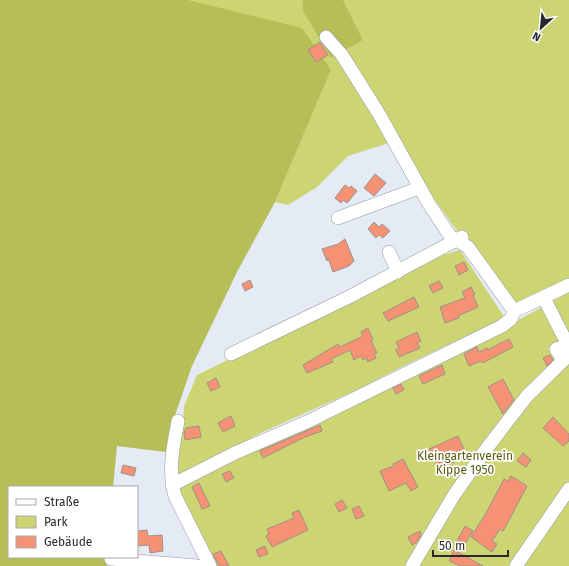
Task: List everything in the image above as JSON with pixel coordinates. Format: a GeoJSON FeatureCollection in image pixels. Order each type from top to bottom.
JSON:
{"type":"FeatureCollection","features":[{"type":"Feature","properties":{"kind":"lane"},"geometry":{"type":"LineString","coordinates":[[326,37],[342,55],[379,114],[419,188],[450,236],[460,238],[468,247],[514,311]]}},
{"type":"Feature","properties":{"kind":"lane"},"geometry":{"type":"LineString","coordinates":[[338,218],[419,188]]}},
{"type":"Feature","properties":{"kind":"lane"},"geometry":{"type":"LineString","coordinates":[[231,354],[398,272],[460,238]]}},
{"type":"Feature","properties":{"kind":"lane"},"geometry":{"type":"LineString","coordinates":[[389,252],[398,272]]}},
{"type":"Feature","properties":{"kind":"lane"},"geometry":{"type":"LineString","coordinates":[[172,485],[235,453],[309,421],[502,326],[510,319],[514,311],[569,285]]}},
{"type":"Feature","properties":{"kind":"lane"},"geometry":{"type":"LineString","coordinates":[[412,566],[454,495],[487,448],[527,396],[567,351],[547,304]]}},
{"type":"Feature","properties":{"kind":"lane"},"geometry":{"type":"LineString","coordinates":[[178,421],[172,451],[172,485],[175,496],[210,566]]}},
{"type":"Feature","properties":{"kind":"lane"},"geometry":{"type":"LineString","coordinates":[[516,566],[569,489]]}},
{"type":"Feature","properties":{"kind":"lane"},"geometry":{"type":"LineString","coordinates":[[111,560],[197,566]]}},
{"type":"Feature","properties":{"kind":"green space"},"geometry":{"type":"Polygon","coordinates":[[[0,0],[188,0],[302,28],[331,70],[275,202],[237,272],[192,366],[173,421],[166,452],[117,446],[113,486],[8,486],[8,558],[108,558],[107,566],[0,566],[0,0]]]}},
{"type":"Feature","properties":{"kind":"green space"},"geometry":{"type":"Polygon","coordinates":[[[188,0],[303,0],[302,9],[336,55],[363,40],[343,0],[569,0],[569,285],[514,311],[435,200],[419,188],[395,141],[348,156],[317,187],[288,205],[275,202],[331,70],[188,0]]]}},
{"type":"Feature","properties":{"kind":"green space"},"geometry":{"type":"Polygon","coordinates":[[[303,0],[343,0],[363,40],[331,58],[302,9],[303,0]]]}},
{"type":"Feature","properties":{"kind":"green space"},"geometry":{"type":"Polygon","coordinates":[[[460,250],[505,318],[401,367],[361,388],[265,431],[177,477],[177,448],[183,425],[184,406],[197,375],[439,256],[460,250]]]}},
{"type":"Feature","properties":{"kind":"green space","name":"Kleingartenverein Kippe 1950"},"geometry":{"type":"Polygon","coordinates":[[[569,292],[569,566],[214,566],[177,491],[181,486],[515,322],[569,292]]]}},
{"type":"Feature","properties":{"kind":"building"},"geometry":{"type":"Polygon","coordinates":[[[320,42],[328,55],[316,62],[308,50],[320,42]]]}},
{"type":"Feature","properties":{"kind":"building"},"geometry":{"type":"Polygon","coordinates":[[[375,174],[386,183],[374,196],[364,188],[375,174]]]}},
{"type":"Feature","properties":{"kind":"building"},"geometry":{"type":"Polygon","coordinates":[[[345,185],[349,188],[351,186],[357,191],[347,203],[343,200],[341,203],[335,198],[345,185]]]}},
{"type":"Feature","properties":{"kind":"building"},"geometry":{"type":"Polygon","coordinates":[[[374,222],[379,227],[382,224],[390,231],[383,238],[379,235],[376,238],[368,229],[374,222]]]}},
{"type":"Feature","properties":{"kind":"building"},"geometry":{"type":"Polygon","coordinates":[[[345,239],[354,261],[349,266],[333,272],[328,258],[327,261],[322,249],[338,244],[345,239]]]}},
{"type":"Feature","properties":{"kind":"building"},"geometry":{"type":"Polygon","coordinates":[[[464,262],[468,270],[459,275],[455,266],[464,262]]]}},
{"type":"Feature","properties":{"kind":"building"},"geometry":{"type":"Polygon","coordinates":[[[250,280],[253,287],[245,291],[242,284],[250,280]]]}},
{"type":"Feature","properties":{"kind":"building"},"geometry":{"type":"Polygon","coordinates":[[[439,281],[443,288],[433,293],[429,286],[439,281]]]}},
{"type":"Feature","properties":{"kind":"building"},"geometry":{"type":"Polygon","coordinates":[[[471,287],[475,294],[473,295],[478,307],[458,316],[459,318],[445,323],[440,307],[465,298],[462,292],[471,287]]]}},
{"type":"Feature","properties":{"kind":"building"},"geometry":{"type":"Polygon","coordinates":[[[414,297],[419,307],[388,321],[383,313],[414,297]]]}},
{"type":"Feature","properties":{"kind":"building"},"geometry":{"type":"Polygon","coordinates":[[[368,328],[373,340],[371,341],[377,353],[374,354],[376,358],[368,362],[366,358],[363,360],[361,356],[354,360],[350,350],[331,359],[333,362],[307,373],[303,365],[338,344],[340,347],[363,336],[361,332],[368,328]]]}},
{"type":"Feature","properties":{"kind":"building"},"geometry":{"type":"Polygon","coordinates":[[[417,332],[421,341],[417,343],[420,348],[399,357],[396,350],[399,348],[396,342],[417,332]]]}},
{"type":"Feature","properties":{"kind":"building"},"geometry":{"type":"Polygon","coordinates":[[[509,339],[513,347],[483,363],[481,361],[469,366],[464,354],[477,347],[479,352],[487,348],[487,350],[509,339]]]}},
{"type":"Feature","properties":{"kind":"building"},"geometry":{"type":"Polygon","coordinates":[[[550,355],[553,360],[547,366],[543,358],[550,355]]]}},
{"type":"Feature","properties":{"kind":"building"},"geometry":{"type":"Polygon","coordinates":[[[442,365],[445,374],[423,384],[419,376],[442,365]]]}},
{"type":"Feature","properties":{"kind":"building"},"geometry":{"type":"Polygon","coordinates":[[[216,378],[220,387],[211,391],[207,383],[216,378]]]}},
{"type":"Feature","properties":{"kind":"building"},"geometry":{"type":"Polygon","coordinates":[[[503,379],[514,400],[503,414],[488,387],[503,379]]]}},
{"type":"Feature","properties":{"kind":"building"},"geometry":{"type":"Polygon","coordinates":[[[401,384],[404,390],[396,394],[393,388],[401,384]]]}},
{"type":"Feature","properties":{"kind":"building"},"geometry":{"type":"Polygon","coordinates":[[[231,416],[235,426],[223,432],[218,423],[231,416]]]}},
{"type":"Feature","properties":{"kind":"building"},"geometry":{"type":"Polygon","coordinates":[[[553,417],[569,434],[569,441],[563,446],[543,428],[553,417]]]}},
{"type":"Feature","properties":{"kind":"building"},"geometry":{"type":"Polygon","coordinates":[[[320,425],[322,431],[305,437],[263,458],[260,451],[320,425]]]}},
{"type":"Feature","properties":{"kind":"building"},"geometry":{"type":"Polygon","coordinates":[[[199,426],[201,437],[185,440],[184,433],[186,428],[199,426]]]}},
{"type":"Feature","properties":{"kind":"building"},"geometry":{"type":"Polygon","coordinates":[[[458,436],[467,456],[447,465],[449,468],[442,471],[439,469],[429,449],[458,436]]]}},
{"type":"Feature","properties":{"kind":"building"},"geometry":{"type":"Polygon","coordinates":[[[523,453],[531,460],[526,467],[517,461],[523,453]]]}},
{"type":"Feature","properties":{"kind":"building"},"geometry":{"type":"Polygon","coordinates":[[[403,459],[418,487],[411,491],[406,483],[389,491],[380,471],[394,466],[393,464],[403,459]]]}},
{"type":"Feature","properties":{"kind":"building"},"geometry":{"type":"Polygon","coordinates":[[[123,465],[136,468],[134,476],[121,473],[123,465]]]}},
{"type":"Feature","properties":{"kind":"building"},"geometry":{"type":"Polygon","coordinates":[[[230,471],[234,478],[226,482],[222,474],[230,471]]]}},
{"type":"Feature","properties":{"kind":"building"},"geometry":{"type":"Polygon","coordinates":[[[511,476],[527,486],[503,531],[500,529],[492,541],[497,544],[492,552],[471,537],[485,515],[504,479],[508,481],[511,476]]]}},
{"type":"Feature","properties":{"kind":"building"},"geometry":{"type":"Polygon","coordinates":[[[199,483],[210,506],[202,509],[192,487],[199,483]]]}},
{"type":"Feature","properties":{"kind":"building"},"geometry":{"type":"Polygon","coordinates":[[[342,500],[347,508],[339,512],[335,504],[342,500]]]}},
{"type":"Feature","properties":{"kind":"building"},"geometry":{"type":"Polygon","coordinates":[[[359,506],[364,516],[356,519],[352,509],[359,506]]]}},
{"type":"Feature","properties":{"kind":"building"},"geometry":{"type":"Polygon","coordinates":[[[299,510],[308,530],[272,547],[266,536],[269,534],[267,529],[294,518],[292,513],[299,510]]]}},
{"type":"Feature","properties":{"kind":"building"},"geometry":{"type":"Polygon","coordinates":[[[465,526],[473,531],[463,547],[456,543],[465,526]]]}},
{"type":"Feature","properties":{"kind":"building"},"geometry":{"type":"Polygon","coordinates":[[[147,530],[148,536],[162,535],[163,551],[150,553],[149,545],[138,546],[138,531],[147,530]]]}},
{"type":"Feature","properties":{"kind":"building"},"geometry":{"type":"Polygon","coordinates":[[[420,531],[421,535],[416,543],[412,545],[408,537],[420,531]]]}},
{"type":"Feature","properties":{"kind":"building"},"geometry":{"type":"Polygon","coordinates":[[[265,546],[268,554],[259,557],[256,550],[265,546]]]}},
{"type":"Feature","properties":{"kind":"building"},"geometry":{"type":"Polygon","coordinates":[[[454,550],[483,566],[460,566],[449,561],[454,550]]]}},
{"type":"Feature","properties":{"kind":"building"},"geometry":{"type":"Polygon","coordinates":[[[221,551],[229,566],[219,566],[213,554],[221,551]]]}}]}
